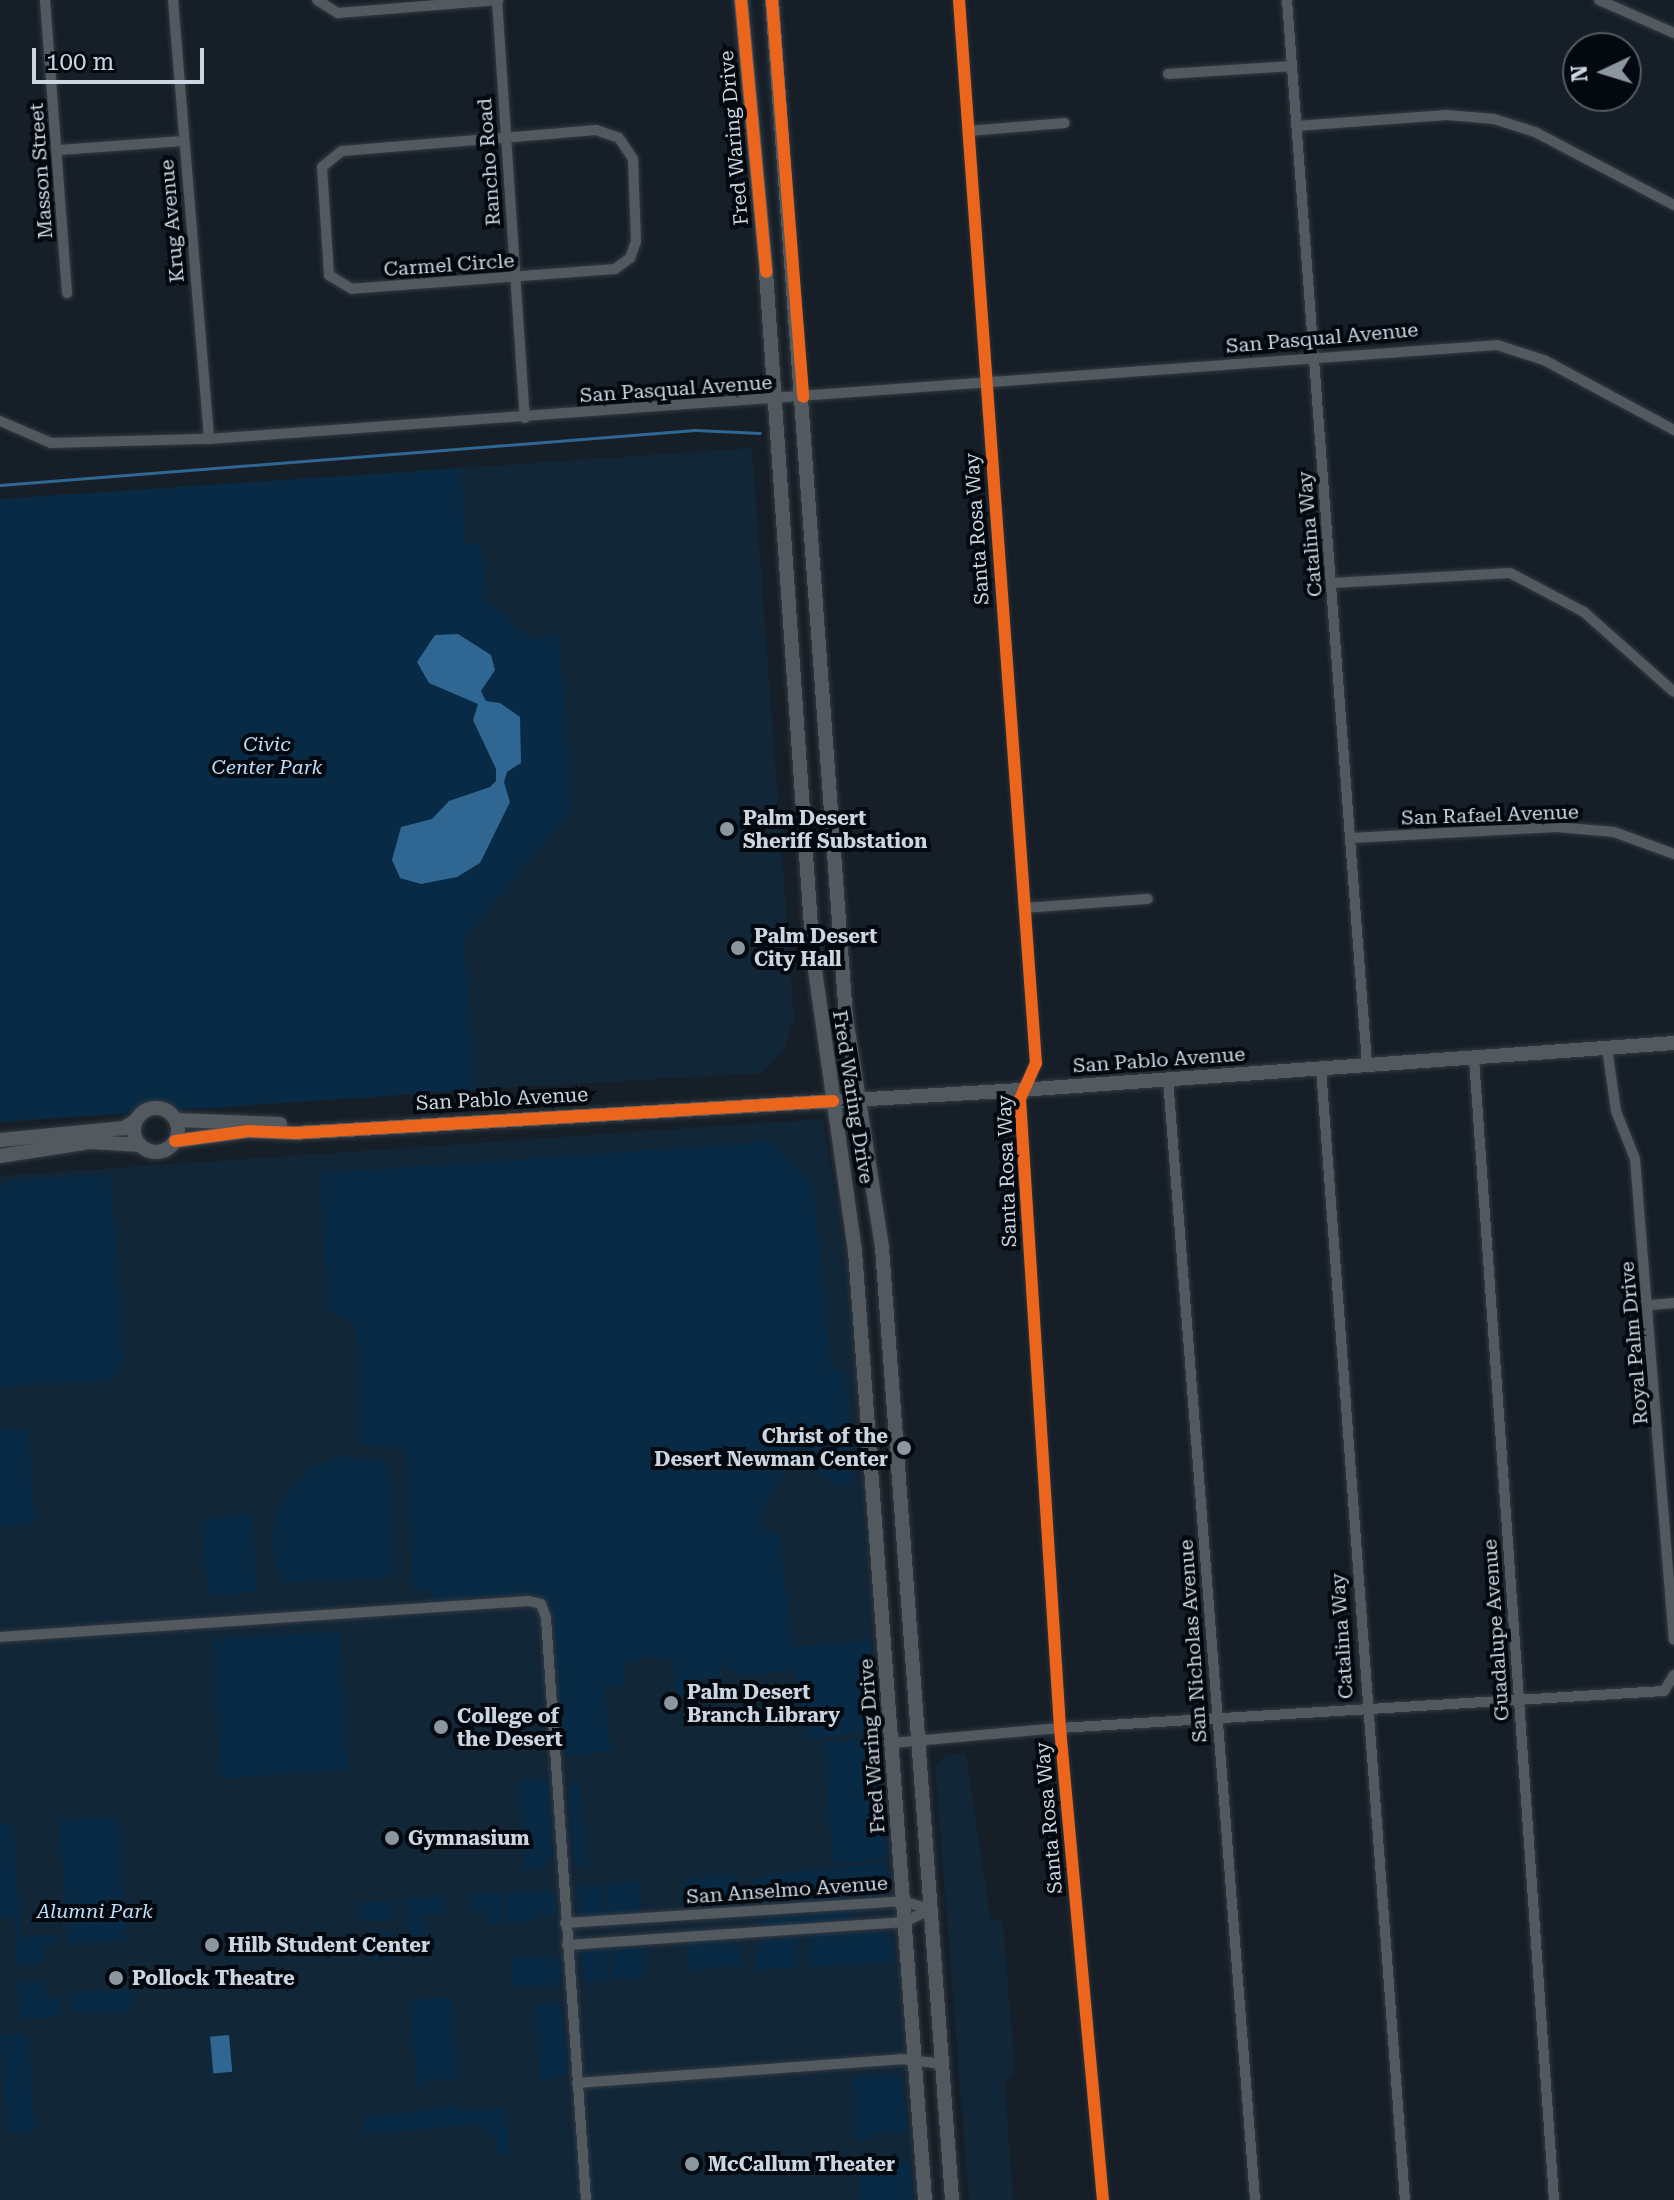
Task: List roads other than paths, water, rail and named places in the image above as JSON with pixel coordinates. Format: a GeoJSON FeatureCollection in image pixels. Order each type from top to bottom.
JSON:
{"type":"FeatureCollection","features":[{"type":"Feature","properties":{"kind":"main road","name":"Fred Waring Drive"},"geometry":{"type":"LineString","coordinates":[[741,0],[813,956],[855,1251],[925,2200]]}},
{"type":"Feature","properties":{"kind":"main road","name":"Fred Waring Drive"},"geometry":{"type":"LineString","coordinates":[[772,0],[846,1017],[882,1248],[952,2200]]}},
{"type":"Feature","properties":{"kind":"main road","name":"San Pablo Avenue"},"geometry":{"type":"LineString","coordinates":[[175,1141],[311,1130],[1020,1090],[1674,1043]]}},
{"type":"Feature","properties":{"kind":"main road"},"geometry":{"type":"LineString","coordinates":[[0,1140],[124,1128],[152,1108],[166,1110],[176,1120],[175,1141],[158,1152],[140,1145],[90,1142],[0,1156]]}},
{"type":"Feature","properties":{"kind":"main road","name":"San Pablo Avenue"},"geometry":{"type":"LineString","coordinates":[[176,1120],[249,1121],[311,1130]]}},
{"type":"Feature","properties":{"kind":"main road"},"geometry":{"type":"LineString","coordinates":[[135,1121],[140,1145]]}},
{"type":"Feature","properties":{"kind":"street","name":"Masson Street"},"geometry":{"type":"LineString","coordinates":[[45,0],[59,150],[67,293]]}},
{"type":"Feature","properties":{"kind":"street","name":"Krug Avenue"},"geometry":{"type":"LineString","coordinates":[[173,0],[209,439]]}},
{"type":"Feature","properties":{"kind":"street"},"geometry":{"type":"LineString","coordinates":[[317,0],[338,13],[497,0]]}},
{"type":"Feature","properties":{"kind":"street","name":"Rancho Road"},"geometry":{"type":"LineString","coordinates":[[497,0],[525,418]]}},
{"type":"Feature","properties":{"kind":"street","name":"Santa Rosa Way"},"geometry":{"type":"LineString","coordinates":[[959,0],[1036,1063],[1020,1090],[1060,1728],[1103,2200]]}},
{"type":"Feature","properties":{"kind":"street","name":"Catalina Way"},"geometry":{"type":"LineString","coordinates":[[1287,0],[1367,1065]]}},
{"type":"Feature","properties":{"kind":"street"},"geometry":{"type":"LineString","coordinates":[[1599,0],[1674,33]]}},
{"type":"Feature","properties":{"kind":"street"},"geometry":{"type":"LineString","coordinates":[[1168,74],[1292,66]]}},
{"type":"Feature","properties":{"kind":"street"},"geometry":{"type":"LineString","coordinates":[[1296,126],[1447,115],[1494,119],[1535,132],[1674,205]]}},
{"type":"Feature","properties":{"kind":"street"},"geometry":{"type":"LineString","coordinates":[[968,131],[1065,123]]}},
{"type":"Feature","properties":{"kind":"street","name":"Carmel Circle"},"geometry":{"type":"LineString","coordinates":[[596,130],[619,138],[633,159],[636,241],[630,258],[615,269],[352,289],[329,275],[322,167],[342,151],[505,137],[596,130]]}},
{"type":"Feature","properties":{"kind":"street"},"geometry":{"type":"LineString","coordinates":[[59,150],[183,141]]}},
{"type":"Feature","properties":{"kind":"street","name":"San Pasqual Avenue"},"geometry":{"type":"LineString","coordinates":[[0,421],[51,443],[209,439],[1497,345],[1544,360],[1674,430]]}},
{"type":"Feature","properties":{"kind":"street"},"geometry":{"type":"LineString","coordinates":[[1332,583],[1510,573],[1547,588],[1584,612],[1674,692]]}},
{"type":"Feature","properties":{"kind":"street","name":"San Rafael Avenue"},"geometry":{"type":"LineString","coordinates":[[1351,838],[1556,827],[1614,832],[1674,854]]}},
{"type":"Feature","properties":{"kind":"street"},"geometry":{"type":"LineString","coordinates":[[1024,908],[1148,899]]}},
{"type":"Feature","properties":{"kind":"street","name":"Royal Palm Drive"},"geometry":{"type":"LineString","coordinates":[[1607,1048],[1616,1111],[1635,1159],[1671,1545],[1674,1639]]}},
{"type":"Feature","properties":{"kind":"street","name":"Guadalupe Avenue"},"geometry":{"type":"LineString","coordinates":[[1474,1058],[1554,2200]]}},
{"type":"Feature","properties":{"kind":"street","name":"Catalina Way"},"geometry":{"type":"LineString","coordinates":[[1321,1068],[1365,1707],[1405,2200]]}},
{"type":"Feature","properties":{"kind":"street","name":"San Nicholas Avenue"},"geometry":{"type":"LineString","coordinates":[[1168,1079],[1255,2200]]}},
{"type":"Feature","properties":{"kind":"street"},"geometry":{"type":"LineString","coordinates":[[1651,1305],[1674,1303]]}},
{"type":"Feature","properties":{"kind":"street"},"geometry":{"type":"LineString","coordinates":[[0,1637],[529,1601],[541,1604],[546,1618],[586,2200]]}},
{"type":"Feature","properties":{"kind":"street"},"geometry":{"type":"LineString","coordinates":[[891,1743],[1365,1707],[1664,1691],[1674,1675]]}},
{"type":"Feature","properties":{"kind":"street","name":"San Anselmo Avenue"},"geometry":{"type":"LineString","coordinates":[[565,1923],[903,1901],[930,1909]]}},
{"type":"Feature","properties":{"kind":"street","name":"San Anselmo Avenue"},"geometry":{"type":"LineString","coordinates":[[567,1945],[905,1922],[930,1909]]}},
{"type":"Feature","properties":{"kind":"street"},"geometry":{"type":"LineString","coordinates":[[577,2083],[915,2061],[943,2064]]}},
{"type":"Feature","properties":{"kind":"waterway"},"geometry":{"type":"LineString","coordinates":[[0,485],[695,430],[760,433]]}},
{"type":"Feature","properties":{"kind":"place","name":"Palm Desert Sheriff Substation"},"geometry":{"type":"Point","coordinates":[727,829]}},
{"type":"Feature","properties":{"kind":"place","name":"Palm Desert City Hall"},"geometry":{"type":"Point","coordinates":[738,948]}},
{"type":"Feature","properties":{"kind":"place","name":"Christ of the Desert Newman Center"},"geometry":{"type":"Point","coordinates":[904,1448]}},
{"type":"Feature","properties":{"kind":"place","name":"Palm Desert Branch Library"},"geometry":{"type":"Point","coordinates":[671,1703]}},
{"type":"Feature","properties":{"kind":"place","name":"College of the Desert"},"geometry":{"type":"Point","coordinates":[441,1727]}},
{"type":"Feature","properties":{"kind":"place","name":"Gymnasium"},"geometry":{"type":"Point","coordinates":[392,1838]}},
{"type":"Feature","properties":{"kind":"place","name":"Hilb Student Center"},"geometry":{"type":"Point","coordinates":[212,1945]}},
{"type":"Feature","properties":{"kind":"place","name":"Pollock Theatre"},"geometry":{"type":"Point","coordinates":[116,1978]}},
{"type":"Feature","properties":{"kind":"place","name":"McCallum Theater"},"geometry":{"type":"Point","coordinates":[692,2164]}},
{"type":"Feature","properties":{"kind":"park label","name":"Civic Center Park"},"geometry":{"type":"Point","coordinates":[267,756]}},
{"type":"Feature","properties":{"kind":"park label","name":"Alumni Park"},"geometry":{"type":"Point","coordinates":[95,1911]}}]}
